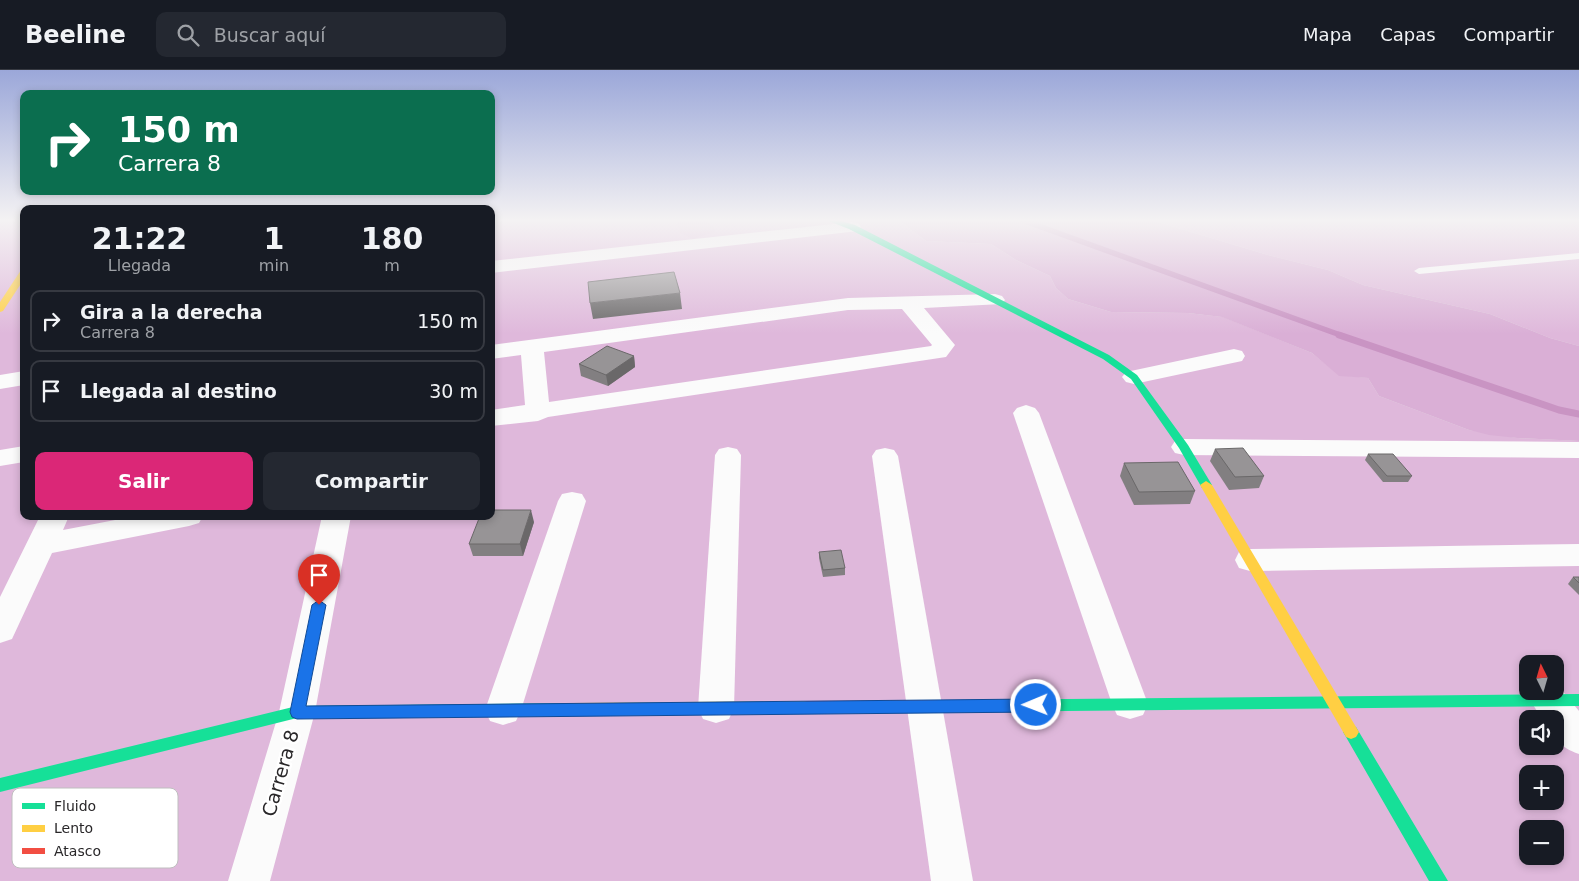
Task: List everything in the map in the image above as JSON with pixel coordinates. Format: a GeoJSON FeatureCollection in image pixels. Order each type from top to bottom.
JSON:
{"type":"FeatureCollection","features":[{"type":"Feature","properties":{"kind":"street"},"geometry":{"type":"LineString","coordinates":[[495,267],[574,258]]}},
{"type":"Feature","properties":{"kind":"street"},"geometry":{"type":"LineString","coordinates":[[912,258],[1106,357],[1134,377],[1184,447],[1439,881]]}},
{"type":"Feature","properties":{"kind":"street"},"geometry":{"type":"LineString","coordinates":[[2,316],[19,272]]}},
{"type":"Feature","properties":{"kind":"street"},"geometry":{"type":"LineString","coordinates":[[495,352],[848,304],[995,300]]}},
{"type":"Feature","properties":{"kind":"street"},"geometry":{"type":"LineString","coordinates":[[495,417],[938,352],[944,345],[906,301]]}},
{"type":"Feature","properties":{"kind":"street"},"geometry":{"type":"LineString","coordinates":[[532,348],[538,412]]}},
{"type":"Feature","properties":{"kind":"street"},"geometry":{"type":"LineString","coordinates":[[1134,377],[1234,356]]}},
{"type":"Feature","properties":{"kind":"street"},"geometry":{"type":"LineString","coordinates":[[0,382],[20,379]]}},
{"type":"Feature","properties":{"kind":"street"},"geometry":{"type":"LineString","coordinates":[[1026,414],[1130,704]]}},
{"type":"Feature","properties":{"kind":"street"},"geometry":{"type":"LineString","coordinates":[[1184,447],[1579,450]]}},
{"type":"Feature","properties":{"kind":"street"},"geometry":{"type":"LineString","coordinates":[[0,458],[20,455]]}},
{"type":"Feature","properties":{"kind":"street"},"geometry":{"type":"LineString","coordinates":[[716,708],[728,455]]}},
{"type":"Feature","properties":{"kind":"street"},"geometry":{"type":"LineString","coordinates":[[885,456],[952,881]]}},
{"type":"Feature","properties":{"kind":"street"},"geometry":{"type":"LineString","coordinates":[[503,710],[572,502]]}},
{"type":"Feature","properties":{"kind":"street"},"geometry":{"type":"LineString","coordinates":[[0,630],[53,520]]}},
{"type":"Feature","properties":{"kind":"street"},"geometry":{"type":"LineString","coordinates":[[41,545],[169,520]]}},
{"type":"Feature","properties":{"kind":"street","name":"Carrera 8"},"geometry":{"type":"LineString","coordinates":[[249,881],[297,712],[336,520]]}},
{"type":"Feature","properties":{"kind":"street"},"geometry":{"type":"LineString","coordinates":[[1250,560],[1579,556]]}},
{"type":"Feature","properties":{"kind":"street"},"geometry":{"type":"LineString","coordinates":[[0,785],[297,712],[1564,700],[1579,738]]}},
{"type":"Feature","properties":{"kind":"lane"},"geometry":{"type":"LineString","coordinates":[[1419,271],[1559,258]]}},
{"type":"Feature","properties":{"kind":"shaded area"},"geometry":{"type":"Polygon","coordinates":[[[0,258],[20,258],[20,520],[495,520],[495,258],[1013,258],[1050,276],[1056,288],[1068,299],[1111,312],[1188,313],[1223,317],[1312,353],[1339,375],[1368,378],[1379,396],[1469,430],[1517,438],[1579,441],[1579,881],[0,881],[0,258]]]}},
{"type":"Feature","properties":{"kind":"shaded area"},"geometry":{"type":"Polygon","coordinates":[[[1013,258],[1279,258],[1328,270],[1363,285],[1490,314],[1550,338],[1579,346],[1579,441],[1517,438],[1489,435],[1469,430],[1379,396],[1368,378],[1339,376],[1312,353],[1222,317],[1188,313],[1111,312],[1068,299],[1056,288],[1050,276],[1013,258]]]}},
{"type":"Feature","properties":{"kind":"shaded area"},"geometry":{"type":"Polygon","coordinates":[[[1279,258],[1579,258],[1579,346],[1550,338],[1490,314],[1363,285],[1328,270],[1279,258]]]}},
{"type":"Feature","properties":{"kind":"building"},"geometry":{"type":"Polygon","coordinates":[[[674,272],[680,293],[590,303],[588,282],[674,272]]]}},
{"type":"Feature","properties":{"kind":"building"},"geometry":{"type":"Polygon","coordinates":[[[607,346],[634,356],[606,375],[579,364],[607,346]]]}},
{"type":"Feature","properties":{"kind":"building"},"geometry":{"type":"Polygon","coordinates":[[[1243,448],[1264,476],[1235,477],[1215,449],[1243,448]]]}},
{"type":"Feature","properties":{"kind":"building"},"geometry":{"type":"Polygon","coordinates":[[[1368,454],[1393,454],[1412,476],[1387,476],[1368,454]]]}},
{"type":"Feature","properties":{"kind":"building"},"geometry":{"type":"Polygon","coordinates":[[[1178,462],[1195,491],[1139,492],[1124,463],[1178,462]]]}},
{"type":"Feature","properties":{"kind":"building"},"geometry":{"type":"Polygon","coordinates":[[[495,510],[531,510],[520,544],[469,544],[478,520],[495,520],[495,510]]]}},
{"type":"Feature","properties":{"kind":"building"},"geometry":{"type":"Polygon","coordinates":[[[841,550],[845,568],[823,570],[819,552],[841,550]]]}},
{"type":"Feature","properties":{"kind":"building"},"geometry":{"type":"Polygon","coordinates":[[[1573,577],[1579,577],[1579,583],[1573,577]]]}},
{"type":"Feature","properties":{"kind":"waterway"},"geometry":{"type":"LineString","coordinates":[[1127,258],[1343,336]]}},
{"type":"Feature","properties":{"kind":"waterway"},"geometry":{"type":"LineString","coordinates":[[1339,335],[1559,410],[1579,414]]}},
{"type":"Feature","properties":{"kind":"traffic: fast"},"geometry":{"type":"LineString","coordinates":[[912,258],[1106,357],[1134,377],[1184,447],[1206,485]]}},
{"type":"Feature","properties":{"kind":"traffic: fast"},"geometry":{"type":"LineString","coordinates":[[959,706],[1579,700]]}},
{"type":"Feature","properties":{"kind":"traffic: fast"},"geometry":{"type":"LineString","coordinates":[[0,785],[297,712],[573,709]]}},
{"type":"Feature","properties":{"kind":"traffic: fast"},"geometry":{"type":"LineString","coordinates":[[1351,732],[1439,881]]}},
{"type":"Feature","properties":{"kind":"traffic: slow"},"geometry":{"type":"LineString","coordinates":[[0,309],[20,278]]}},
{"type":"Feature","properties":{"kind":"traffic: slow"},"geometry":{"type":"LineString","coordinates":[[1206,485],[1351,732]]}},
{"type":"Feature","properties":{"kind":"traffic: slow"},"geometry":{"type":"LineString","coordinates":[[573,709],[807,707]]}},
{"type":"Feature","properties":{"kind":"traffic: jam"},"geometry":{"type":"LineString","coordinates":[[807,707],[959,706]]}},
{"type":"Feature","properties":{"kind":"route"},"geometry":{"type":"LineString","coordinates":[[319,605],[297,712],[1036,705]]}}]}
